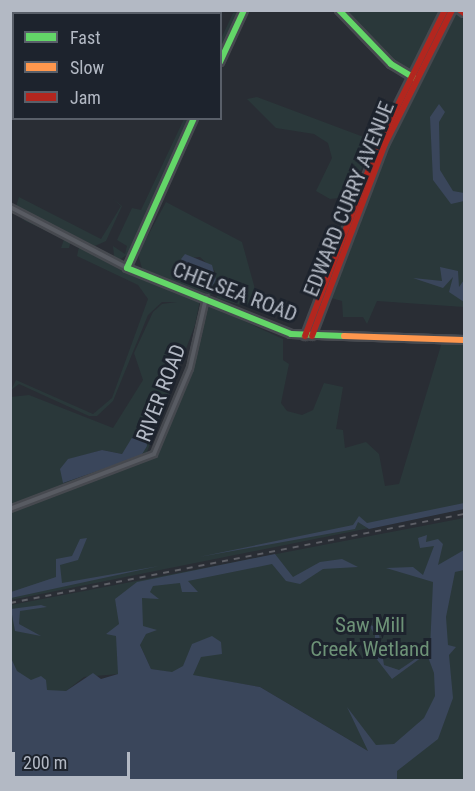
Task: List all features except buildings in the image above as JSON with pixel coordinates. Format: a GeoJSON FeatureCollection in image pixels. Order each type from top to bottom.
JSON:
{"type":"FeatureCollection","features":[{"type":"Feature","properties":{"kind":"main road"},"geometry":{"type":"LineString","coordinates":[[222,58],[244,10]]}},
{"type":"Feature","properties":{"kind":"main road"},"geometry":{"type":"LineString","coordinates":[[339,10],[391,64],[415,78]]}},
{"type":"Feature","properties":{"kind":"main road","name":"EDWARD CURRY AVENUE"},"geometry":{"type":"LineString","coordinates":[[308,336],[385,144],[445,16],[452,10]]}},
{"type":"Feature","properties":{"kind":"main road"},"geometry":{"type":"LineString","coordinates":[[460,10],[465,13]]}},
{"type":"Feature","properties":{"kind":"main road"},"geometry":{"type":"LineString","coordinates":[[127,268],[193,120]]}},
{"type":"Feature","properties":{"kind":"main road","name":"CHELSEA ROAD"},"geometry":{"type":"LineString","coordinates":[[127,268],[308,336],[465,340]]}},
{"type":"Feature","properties":{"kind":"street","name":"CHELSEA ROAD"},"geometry":{"type":"LineString","coordinates":[[10,207],[127,268]]}},
{"type":"Feature","properties":{"kind":"street","name":"RIVER ROAD"},"geometry":{"type":"LineString","coordinates":[[10,509],[154,454],[190,368],[206,298]]}},
{"type":"Feature","properties":{"kind":"green space"},"geometry":{"type":"Polygon","coordinates":[[[11,10],[30,11],[12,12],[11,52],[11,10]]]}},
{"type":"Feature","properties":{"kind":"green space"},"geometry":{"type":"Polygon","coordinates":[[[241,11],[222,51],[222,37],[233,13],[241,11]]]}},
{"type":"Feature","properties":{"kind":"green space"},"geometry":{"type":"Polygon","coordinates":[[[343,11],[441,11],[410,70],[374,46],[343,11]]]}},
{"type":"Feature","properties":{"kind":"green space"},"geometry":{"type":"Polygon","coordinates":[[[455,13],[464,20],[464,307],[377,301],[367,324],[363,317],[343,317],[342,301],[331,298],[346,254],[387,146],[455,13]]]}},
{"type":"Feature","properties":{"kind":"green space"},"geometry":{"type":"Polygon","coordinates":[[[257,97],[369,139],[370,149],[349,197],[330,199],[316,191],[332,158],[328,143],[314,134],[276,128],[247,99],[257,97]]]}},
{"type":"Feature","properties":{"kind":"green space"},"geometry":{"type":"Polygon","coordinates":[[[403,103],[336,264],[381,143],[403,103]]]}},
{"type":"Feature","properties":{"kind":"green space"},"geometry":{"type":"Polygon","coordinates":[[[184,120],[191,120],[130,253],[119,260],[114,256],[113,246],[125,254],[127,246],[117,240],[132,208],[141,210],[184,120]]]}},
{"type":"Feature","properties":{"kind":"green space"},"geometry":{"type":"Polygon","coordinates":[[[19,197],[101,239],[121,206],[113,199],[122,206],[106,241],[95,246],[16,206],[19,197]]]}},
{"type":"Feature","properties":{"kind":"green space"},"geometry":{"type":"Polygon","coordinates":[[[166,202],[242,242],[255,289],[272,299],[268,313],[216,298],[224,282],[211,295],[143,272],[138,254],[166,202]],[[200,257],[181,259],[187,274],[211,288],[215,271],[200,257]]]}},
{"type":"Feature","properties":{"kind":"green space"},"geometry":{"type":"Polygon","coordinates":[[[27,218],[71,240],[69,248],[61,248],[64,239],[21,219],[34,223],[27,218]]]}},
{"type":"Feature","properties":{"kind":"green space"},"geometry":{"type":"Polygon","coordinates":[[[79,247],[126,273],[200,300],[195,325],[147,452],[142,454],[146,439],[131,442],[122,454],[102,450],[78,457],[63,483],[109,467],[11,506],[10,397],[29,395],[113,428],[143,380],[134,353],[153,312],[162,304],[177,302],[162,302],[148,315],[113,401],[97,416],[89,416],[19,384],[11,390],[16,380],[93,414],[112,398],[148,299],[138,285],[77,256],[79,247]]]}},
{"type":"Feature","properties":{"kind":"green space"},"geometry":{"type":"Polygon","coordinates":[[[209,305],[283,339],[283,360],[289,364],[281,403],[287,411],[302,415],[313,410],[324,383],[343,387],[336,429],[343,430],[345,448],[366,442],[379,454],[385,486],[399,484],[442,342],[464,344],[464,509],[11,600],[11,511],[155,457],[196,357],[209,305]]]}},
{"type":"Feature","properties":{"kind":"green space","name":"Saw Mill Creek Wetland"},"geometry":{"type":"Polygon","coordinates":[[[464,518],[464,780],[397,780],[368,751],[260,687],[151,669],[140,645],[118,674],[84,677],[66,691],[11,694],[11,605],[464,518]]]}},
{"type":"Feature","properties":{"kind":"water"},"geometry":{"type":"Polygon","coordinates":[[[439,104],[445,112],[439,122],[440,170],[453,191],[464,193],[464,201],[451,204],[433,180],[430,117],[439,104]]]}},
{"type":"Feature","properties":{"kind":"water"},"geometry":{"type":"Polygon","coordinates":[[[185,254],[212,265],[216,280],[211,288],[187,274],[181,259],[185,254]]]}},
{"type":"Feature","properties":{"kind":"water"},"geometry":{"type":"Polygon","coordinates":[[[440,267],[458,271],[459,287],[464,280],[464,302],[449,292],[453,277],[443,288],[413,278],[442,281],[440,267]]]}},
{"type":"Feature","properties":{"kind":"water"},"geometry":{"type":"Polygon","coordinates":[[[144,418],[147,446],[141,456],[63,483],[60,469],[68,459],[102,450],[122,454],[144,418]]]}},
{"type":"Feature","properties":{"kind":"water"},"geometry":{"type":"Polygon","coordinates":[[[464,503],[464,509],[369,529],[358,522],[355,529],[199,557],[353,525],[359,516],[367,523],[464,503]]]}},
{"type":"Feature","properties":{"kind":"water"},"geometry":{"type":"Polygon","coordinates":[[[427,535],[426,542],[438,539],[443,544],[438,565],[464,550],[464,570],[455,572],[446,617],[448,645],[456,647],[449,655],[453,698],[438,739],[397,771],[397,780],[11,780],[11,658],[17,671],[31,680],[41,676],[46,680],[47,690],[66,691],[93,673],[101,679],[118,674],[116,636],[106,634],[119,624],[115,599],[137,582],[275,554],[293,577],[320,562],[342,559],[358,567],[323,569],[300,584],[286,581],[272,564],[188,581],[198,592],[182,592],[180,583],[153,586],[150,592],[159,599],[142,598],[143,626],[157,630],[146,634],[140,645],[151,669],[172,672],[183,666],[192,644],[212,636],[221,642],[222,654],[201,657],[193,675],[260,687],[368,751],[347,707],[376,745],[394,744],[424,718],[435,696],[434,673],[428,657],[422,657],[392,679],[375,657],[375,635],[368,624],[378,628],[384,665],[399,670],[430,649],[433,582],[386,568],[413,567],[423,575],[434,546],[420,548],[418,538],[427,535]]]}},
{"type":"Feature","properties":{"kind":"water"},"geometry":{"type":"Polygon","coordinates":[[[87,538],[78,560],[60,565],[62,583],[159,566],[11,598],[11,592],[56,577],[56,559],[72,556],[80,539],[87,538]]]}},
{"type":"Feature","properties":{"kind":"water"},"geometry":{"type":"Polygon","coordinates":[[[41,605],[47,607],[20,611],[19,624],[41,636],[15,631],[11,609],[41,605]]]}},
{"type":"Feature","properties":{"kind":"railway"},"geometry":{"type":"LineString","coordinates":[[10,603],[464,514]]}},
{"type":"Feature","properties":{"kind":"traffic: fast"},"geometry":{"type":"LineString","coordinates":[[222,58],[244,10]]}},
{"type":"Feature","properties":{"kind":"traffic: fast"},"geometry":{"type":"LineString","coordinates":[[339,10],[391,64],[414,78]]}},
{"type":"Feature","properties":{"kind":"traffic: fast"},"geometry":{"type":"LineString","coordinates":[[193,120],[127,268],[291,334],[344,336]]}},
{"type":"Feature","properties":{"kind":"traffic: slow"},"geometry":{"type":"LineString","coordinates":[[344,336],[464,340]]}},
{"type":"Feature","properties":{"kind":"traffic: jam"},"geometry":{"type":"LineString","coordinates":[[305,336],[379,143],[445,10]]}},
{"type":"Feature","properties":{"kind":"traffic: jam"},"geometry":{"type":"LineString","coordinates":[[312,336],[385,144],[452,10]]}},
{"type":"Feature","properties":{"kind":"traffic: jam"},"geometry":{"type":"LineString","coordinates":[[460,10],[464,13]]}}]}
